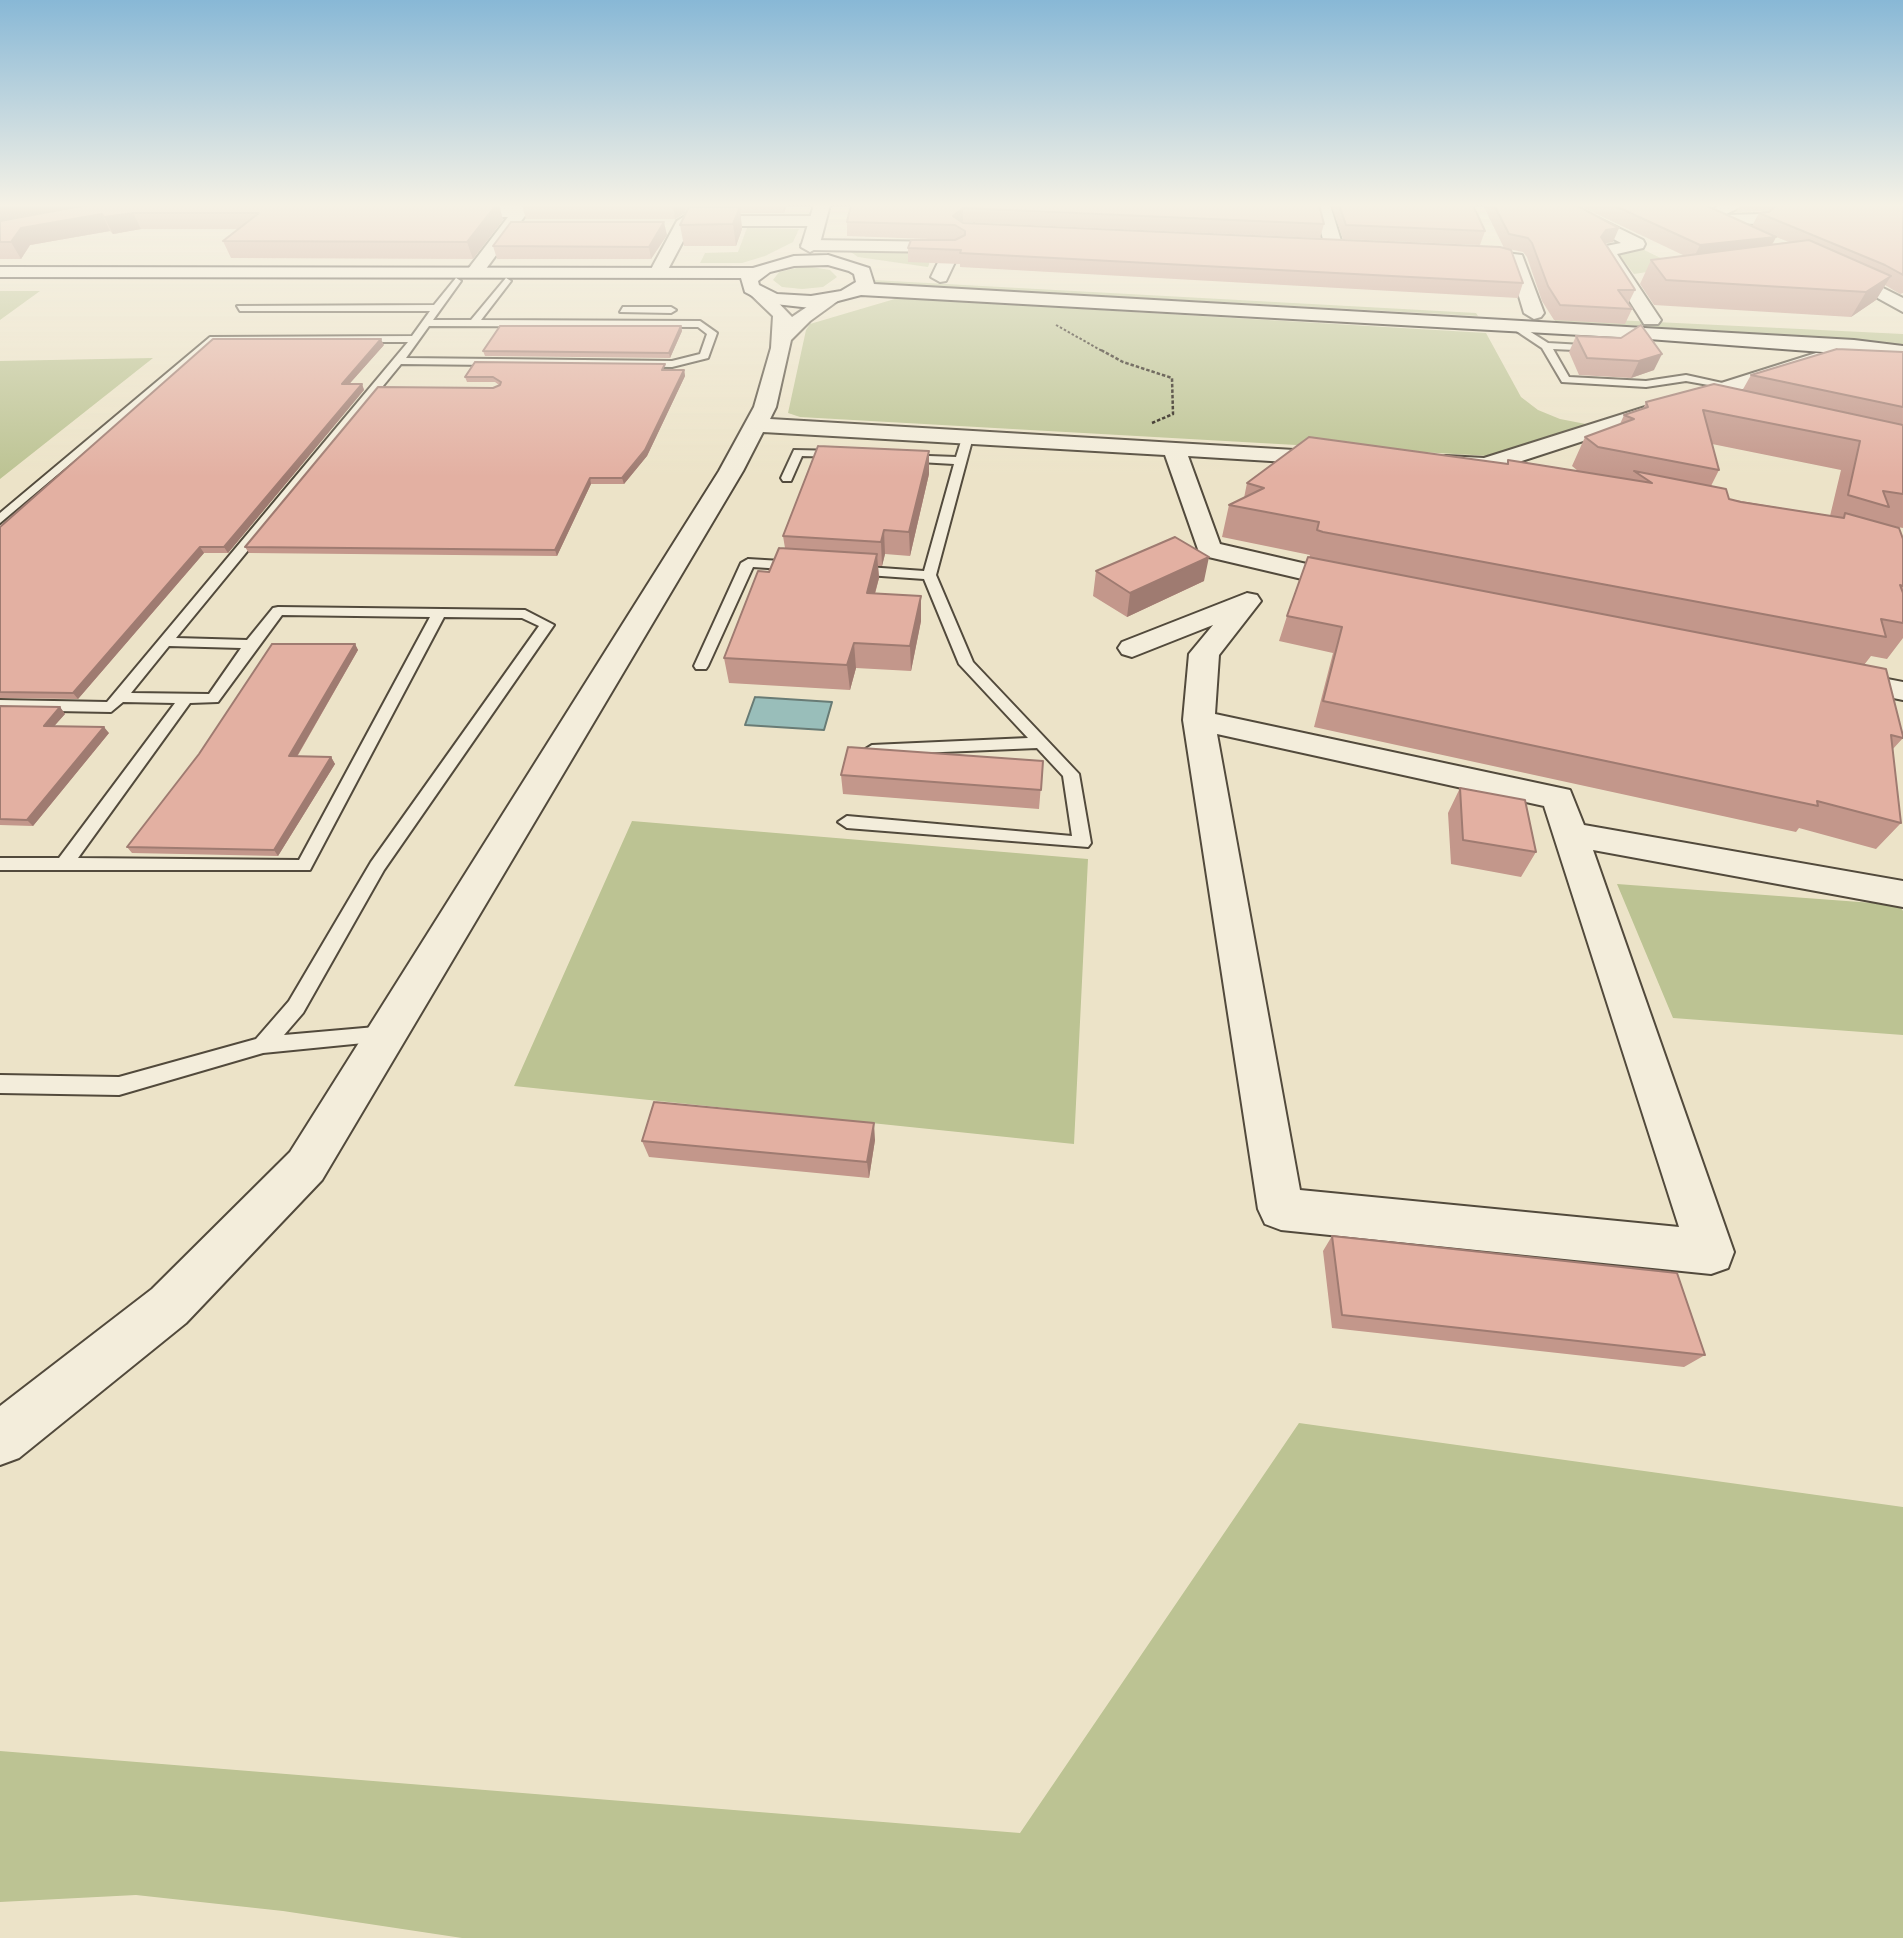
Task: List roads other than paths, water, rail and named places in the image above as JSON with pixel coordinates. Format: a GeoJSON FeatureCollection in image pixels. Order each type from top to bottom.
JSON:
{"type":"FeatureCollection","features":[{"type":"Feature","properties":{"kind":"street"},"geometry":{"type":"LineString","coordinates":[[0,1439],[169,1306],[306,1166],[731,471],[765,407],[782,338],[783,315],[765,295]]}},
{"type":"Feature","properties":{"kind":"street"},"geometry":{"type":"LineString","coordinates":[[776,295],[790,302],[830,300]]}},
{"type":"Feature","properties":{"kind":"street"},"geometry":{"type":"LineString","coordinates":[[782,338],[803,317],[837,295]]}},
{"type":"Feature","properties":{"kind":"street"},"geometry":{"type":"LineString","coordinates":[[1112,295],[1488,317],[1515,326],[1630,336],[1854,346],[1903,352]]}},
{"type":"Feature","properties":{"kind":"street"},"geometry":{"type":"LineString","coordinates":[[1193,295],[1488,317],[1541,328],[1651,320],[1895,331]]}},
{"type":"Feature","properties":{"kind":"street"},"geometry":{"type":"LineString","coordinates":[[1529,295],[1541,328]]}},
{"type":"Feature","properties":{"kind":"street"},"geometry":{"type":"LineString","coordinates":[[1640,295],[1651,320]]}},
{"type":"Feature","properties":{"kind":"street"},"geometry":{"type":"LineString","coordinates":[[1885,295],[1903,306]]}},
{"type":"Feature","properties":{"kind":"street"},"geometry":{"type":"LineString","coordinates":[[1486,466],[1816,359],[1903,366]]}},
{"type":"Feature","properties":{"kind":"street"},"geometry":{"type":"LineString","coordinates":[[1686,401],[1727,410]]}},
{"type":"Feature","properties":{"kind":"street"},"geometry":{"type":"LineString","coordinates":[[755,425],[1364,459]]}},
{"type":"Feature","properties":{"kind":"street"},"geometry":{"type":"LineString","coordinates":[[1170,449],[1209,549],[1382,589]]}},
{"type":"Feature","properties":{"kind":"street"},"geometry":{"type":"LineString","coordinates":[[1418,462],[1486,466],[1539,476]]}},
{"type":"Feature","properties":{"kind":"street"},"geometry":{"type":"LineString","coordinates":[[1132,648],[1313,575]]}},
{"type":"Feature","properties":{"kind":"street"},"geometry":{"type":"LineString","coordinates":[[1199,720],[1558,798],[1711,1252],[1282,1209],[1199,720],[1205,654],[1247,601]]}},
{"type":"Feature","properties":{"kind":"street"},"geometry":{"type":"LineString","coordinates":[[1821,675],[1903,691]]}},
{"type":"Feature","properties":{"kind":"street"},"geometry":{"type":"LineString","coordinates":[[1569,834],[1903,894]]}},
{"type":"Feature","properties":{"kind":"lane"},"geometry":{"type":"LineString","coordinates":[[0,705],[111,707],[382,387],[397,361],[446,295]]}},
{"type":"Feature","properties":{"kind":"lane"},"geometry":{"type":"LineString","coordinates":[[474,323],[495,295]]}},
{"type":"Feature","properties":{"kind":"lane"},"geometry":{"type":"LineString","coordinates":[[240,308],[437,308]]}},
{"type":"Feature","properties":{"kind":"lane"},"geometry":{"type":"LineString","coordinates":[[484,310],[497,310]]}},
{"type":"Feature","properties":{"kind":"lane"},"geometry":{"type":"LineString","coordinates":[[617,310],[671,310]]}},
{"type":"Feature","properties":{"kind":"lane"},"geometry":{"type":"LineString","coordinates":[[397,361],[672,364],[704,356],[712,333],[700,324],[426,323]]}},
{"type":"Feature","properties":{"kind":"lane"},"geometry":{"type":"LineString","coordinates":[[1541,328],[1614,349]]}},
{"type":"Feature","properties":{"kind":"lane"},"geometry":{"type":"LineString","coordinates":[[1541,328],[1566,380],[1646,384],[1686,378],[1731,386]]}},
{"type":"Feature","properties":{"kind":"lane"},"geometry":{"type":"LineString","coordinates":[[0,519],[213,339],[415,339]]}},
{"type":"Feature","properties":{"kind":"lane"},"geometry":{"type":"LineString","coordinates":[[847,822],[1082,843],[1071,774],[966,664],[929,575],[967,437]]}},
{"type":"Feature","properties":{"kind":"lane"},"geometry":{"type":"LineString","coordinates":[[787,478],[798,452],[852,455]]}},
{"type":"Feature","properties":{"kind":"lane"},"geometry":{"type":"LineString","coordinates":[[893,457],[961,461]]}},
{"type":"Feature","properties":{"kind":"lane"},"geometry":{"type":"LineString","coordinates":[[701,666],[748,563],[929,575]]}},
{"type":"Feature","properties":{"kind":"lane"},"geometry":{"type":"LineString","coordinates":[[119,697],[213,699],[251,644],[278,611],[525,614],[547,625],[377,866],[296,1007],[263,1045]]}},
{"type":"Feature","properties":{"kind":"lane"},"geometry":{"type":"LineString","coordinates":[[0,864],[304,866],[438,615]]}},
{"type":"Feature","properties":{"kind":"lane"},"geometry":{"type":"LineString","coordinates":[[165,642],[251,644]]}},
{"type":"Feature","properties":{"kind":"lane"},"geometry":{"type":"LineString","coordinates":[[64,864],[186,698]]}},
{"type":"Feature","properties":{"kind":"lane"},"geometry":{"type":"LineString","coordinates":[[872,750],[1041,743]]}},
{"type":"Feature","properties":{"kind":"lane"},"geometry":{"type":"LineString","coordinates":[[0,1084],[119,1086],[263,1045],[387,1034]]}},
{"type":"Feature","properties":{"kind":"water"},"geometry":{"type":"Polygon","coordinates":[[[755,697],[832,702],[824,730],[745,725],[755,697]]]}}]}
